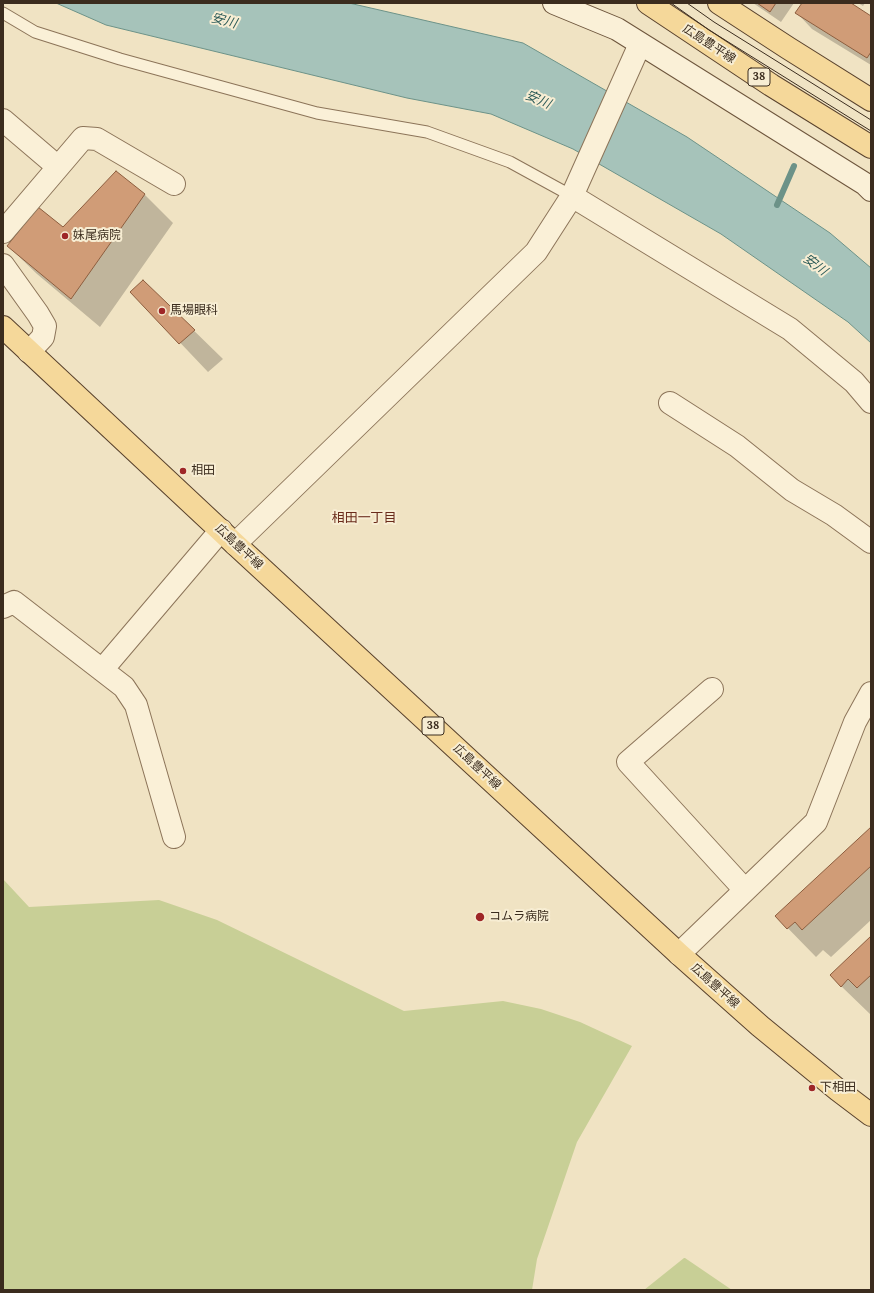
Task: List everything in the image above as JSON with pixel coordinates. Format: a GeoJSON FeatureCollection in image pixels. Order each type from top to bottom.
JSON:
{"type":"FeatureCollection","features":[{"type":"Feature","properties":{"kind":"main road","name":"広島豊平線"},"geometry":{"type":"LineString","coordinates":[[648,3],[771,85],[871,147]]}},
{"type":"Feature","properties":{"kind":"main road"},"geometry":{"type":"LineString","coordinates":[[720,3],[871,100]]}},
{"type":"Feature","properties":{"kind":"main road","name":"広島豊平線"},"geometry":{"type":"LineString","coordinates":[[3,327],[679,954],[760,1026],[871,1115]]}},
{"type":"Feature","properties":{"kind":"street"},"geometry":{"type":"LineString","coordinates":[[554,3],[617,29],[636,51],[865,184],[871,190]]}},
{"type":"Feature","properties":{"kind":"street"},"geometry":{"type":"LineString","coordinates":[[102,670],[228,537],[536,252],[572,196],[636,51]]}},
{"type":"Feature","properties":{"kind":"street"},"geometry":{"type":"LineString","coordinates":[[3,120],[58,167]]}},
{"type":"Feature","properties":{"kind":"street"},"geometry":{"type":"LineString","coordinates":[[3,232],[83,138],[97,139],[174,184]]}},
{"type":"Feature","properties":{"kind":"street"},"geometry":{"type":"LineString","coordinates":[[572,196],[790,329],[854,382],[871,402]]}},
{"type":"Feature","properties":{"kind":"street"},"geometry":{"type":"LineString","coordinates":[[3,265],[45,326],[43,337],[29,352]]}},
{"type":"Feature","properties":{"kind":"street"},"geometry":{"type":"LineString","coordinates":[[670,403],[737,446],[792,490],[834,515],[871,542]]}},
{"type":"Feature","properties":{"kind":"street"},"geometry":{"type":"LineString","coordinates":[[3,607],[14,602],[124,687],[136,705],[174,837]]}},
{"type":"Feature","properties":{"kind":"street"},"geometry":{"type":"LineString","coordinates":[[712,690],[628,762],[745,890]]}},
{"type":"Feature","properties":{"kind":"street"},"geometry":{"type":"LineString","coordinates":[[679,954],[816,822],[855,722],[871,693]]}},
{"type":"Feature","properties":{"kind":"lane"},"geometry":{"type":"LineString","coordinates":[[3,13],[35,32],[120,59],[317,113],[427,132],[510,162],[572,196]]}},
{"type":"Feature","properties":{"kind":"green space"},"geometry":{"type":"Polygon","coordinates":[[[3,879],[29,907],[159,900],[217,920],[404,1011],[503,1001],[541,1009],[580,1022],[632,1046],[577,1142],[537,1259],[532,1290],[3,1290],[3,879]]]}},
{"type":"Feature","properties":{"kind":"green space"},"geometry":{"type":"Polygon","coordinates":[[[685,1258],[732,1290],[644,1290],[685,1258]]]}},
{"type":"Feature","properties":{"kind":"water","name":"安川"},"geometry":{"type":"Polygon","coordinates":[[[56,3],[349,3],[523,43],[687,137],[830,233],[871,268],[871,343],[848,322],[721,234],[573,149],[491,114],[407,98],[106,25],[56,3]]]}},
{"type":"Feature","properties":{"kind":"building"},"geometry":{"type":"Polygon","coordinates":[[[757,3],[776,3],[770,12],[757,3]]]}},
{"type":"Feature","properties":{"kind":"building"},"geometry":{"type":"Polygon","coordinates":[[[802,3],[851,3],[871,16],[871,52],[867,58],[795,13],[802,3]]]}},
{"type":"Feature","properties":{"kind":"building","name":"妹尾病院"},"geometry":{"type":"Polygon","coordinates":[[[116,171],[145,194],[71,299],[7,246],[38,207],[63,227],[116,171]]]}},
{"type":"Feature","properties":{"kind":"building","name":"馬場眼科"},"geometry":{"type":"Polygon","coordinates":[[[143,280],[195,330],[179,344],[130,292],[143,280]]]}},
{"type":"Feature","properties":{"kind":"building"},"geometry":{"type":"Polygon","coordinates":[[[871,827],[871,866],[802,930],[795,922],[787,929],[775,916],[871,827]]]}},
{"type":"Feature","properties":{"kind":"building"},"geometry":{"type":"Polygon","coordinates":[[[871,936],[871,975],[857,988],[848,979],[841,987],[830,975],[871,936]]]}},
{"type":"Feature","properties":{"kind":"waterway"},"geometry":{"type":"LineString","coordinates":[[777,205],[794,166]]}},
{"type":"Feature","properties":{"kind":"tram line"},"geometry":{"type":"LineString","coordinates":[[671,3],[709,30],[871,131]]}},
{"type":"Feature","properties":{"kind":"tram line"},"geometry":{"type":"LineString","coordinates":[[687,3],[714,22],[871,120]]}},
{"type":"Feature","properties":{"kind":"place","name":"妹尾病院"},"geometry":{"type":"Point","coordinates":[65,236]}},
{"type":"Feature","properties":{"kind":"place","name":"馬場眼科"},"geometry":{"type":"Point","coordinates":[162,311]}},
{"type":"Feature","properties":{"kind":"place","name":"相田"},"geometry":{"type":"Point","coordinates":[183,471]}},
{"type":"Feature","properties":{"kind":"place","name":"コムラ病院"},"geometry":{"type":"Point","coordinates":[480,917]}},
{"type":"Feature","properties":{"kind":"place","name":"下相田"},"geometry":{"type":"Point","coordinates":[812,1088]}},
{"type":"Feature","properties":{"kind":"district","name":"相田一丁目"},"geometry":{"type":"Point","coordinates":[364,518]}}]}
